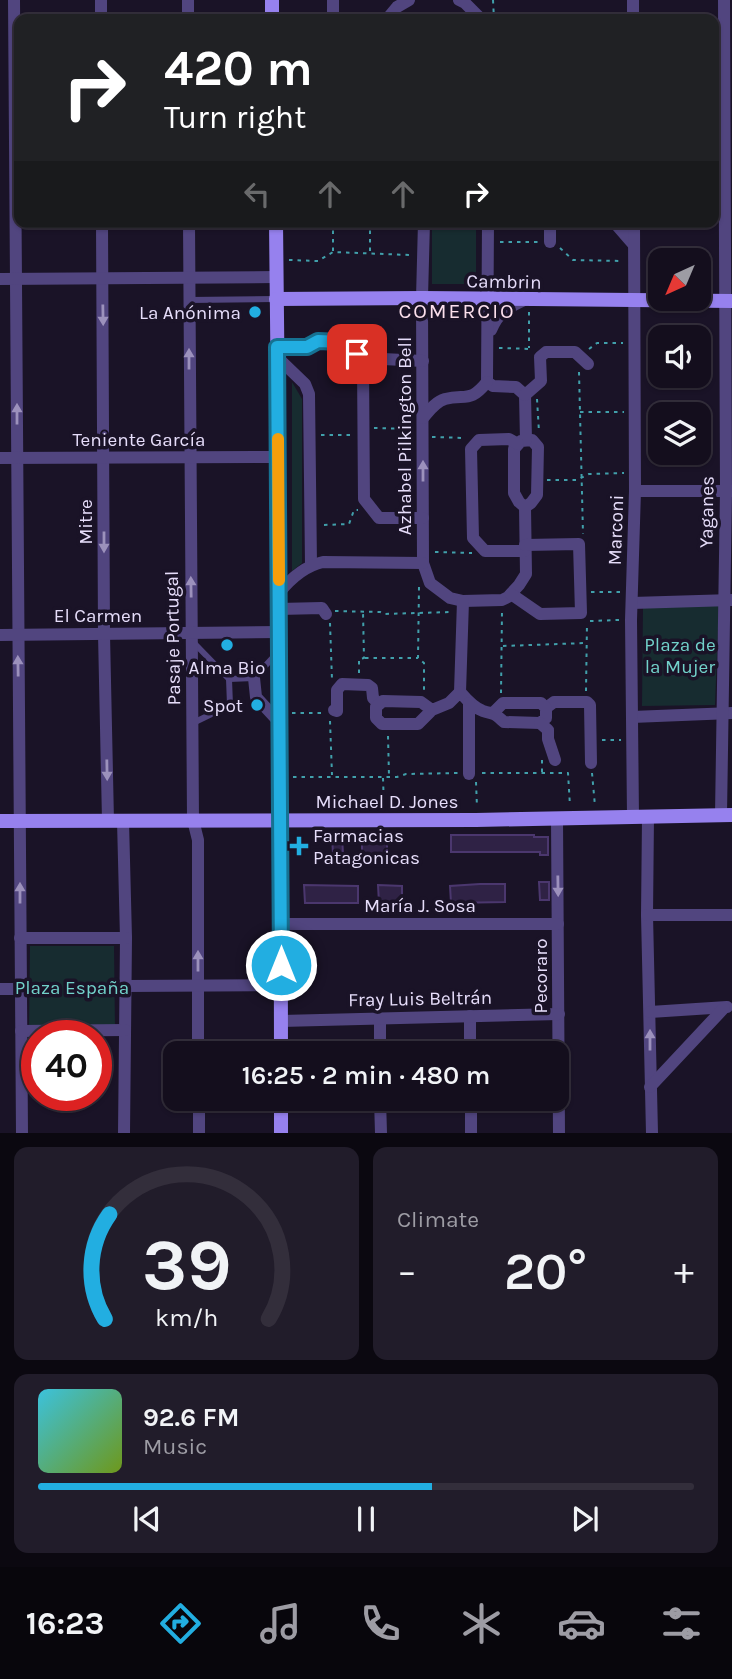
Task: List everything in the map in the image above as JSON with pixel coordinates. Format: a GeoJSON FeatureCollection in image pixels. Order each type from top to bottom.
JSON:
{"type":"FeatureCollection","features":[{"type":"Feature","properties":{"kind":"street"},"geometry":{"type":"LineString","coordinates":[[393,4],[409,0]]}},
{"type":"Feature","properties":{"kind":"street"},"geometry":{"type":"LineString","coordinates":[[459,0],[476,14]]}},
{"type":"Feature","properties":{"kind":"street","name":"Yaganes"},"geometry":{"type":"LineString","coordinates":[[724,0],[729,491],[727,815]]}},
{"type":"Feature","properties":{"kind":"street"},"geometry":{"type":"LineString","coordinates":[[16,228],[21,1031]]}},
{"type":"Feature","properties":{"kind":"street","name":"Mitre"},"geometry":{"type":"LineString","coordinates":[[102,228],[104,634],[126,938],[124,1133]]}},
{"type":"Feature","properties":{"kind":"street","name":"Pasaje Portugal"},"geometry":{"type":"LineString","coordinates":[[189,228],[193,820],[198,840],[198,1041]]}},
{"type":"Feature","properties":{"kind":"street"},"geometry":{"type":"LineString","coordinates":[[276,228],[281,1041]]}},
{"type":"Feature","properties":{"kind":"street","name":"Azhabel Pilkington Bell"},"geometry":{"type":"LineString","coordinates":[[423,228],[423,563]]}},
{"type":"Feature","properties":{"kind":"street"},"geometry":{"type":"LineString","coordinates":[[423,424],[431,407],[443,399],[469,397],[479,392],[487,382],[488,228]]}},
{"type":"Feature","properties":{"kind":"street"},"geometry":{"type":"LineString","coordinates":[[550,228],[550,242]]}},
{"type":"Feature","properties":{"kind":"street"},"geometry":{"type":"LineString","coordinates":[[619,228],[634,245]]}},
{"type":"Feature","properties":{"kind":"street","name":"Marconi"},"geometry":{"type":"LineString","coordinates":[[634,228],[632,716],[647,915],[652,1133]]}},
{"type":"Feature","properties":{"kind":"street"},"geometry":{"type":"LineString","coordinates":[[0,279],[276,277]]}},
{"type":"Feature","properties":{"kind":"street","name":"Cambrin"},"geometry":{"type":"LineString","coordinates":[[276,299],[728,301]]}},
{"type":"Feature","properties":{"kind":"street"},"geometry":{"type":"LineString","coordinates":[[488,337],[497,318],[508,307],[527,300]]}},
{"type":"Feature","properties":{"kind":"street"},"geometry":{"type":"LineString","coordinates":[[277,352],[307,347],[318,341],[341,342],[363,358],[423,360]]}},
{"type":"Feature","properties":{"kind":"street"},"geometry":{"type":"LineString","coordinates":[[277,352],[305,384],[309,394],[311,565]]}},
{"type":"Feature","properties":{"kind":"street"},"geometry":{"type":"LineString","coordinates":[[525,507],[514,494],[514,449],[522,442],[525,395],[541,381],[540,357],[546,352],[575,352],[583,360]]}},
{"type":"Feature","properties":{"kind":"street"},"geometry":{"type":"LineString","coordinates":[[363,358],[364,499],[379,518],[423,518]]}},
{"type":"Feature","properties":{"kind":"street"},"geometry":{"type":"LineString","coordinates":[[423,377],[443,399]]}},
{"type":"Feature","properties":{"kind":"street"},"geometry":{"type":"LineString","coordinates":[[487,382],[493,386],[516,387],[525,395]]}},
{"type":"Feature","properties":{"kind":"street"},"geometry":{"type":"LineString","coordinates":[[279,593],[287,583],[311,565],[323,562],[423,563],[430,583],[450,598],[463,601],[506,597],[540,614],[580,613],[579,544],[485,551],[473,538],[471,449],[479,440],[532,440],[538,447],[537,495],[525,507]]}},
{"type":"Feature","properties":{"kind":"street","name":"Teniente García"},"geometry":{"type":"LineString","coordinates":[[0,458],[278,457]]}},
{"type":"Feature","properties":{"kind":"street"},"geometry":{"type":"LineString","coordinates":[[635,491],[729,491]]}},
{"type":"Feature","properties":{"kind":"street"},"geometry":{"type":"LineString","coordinates":[[506,597],[526,574],[525,507]]}},
{"type":"Feature","properties":{"kind":"street"},"geometry":{"type":"LineString","coordinates":[[632,597],[728,600]]}},
{"type":"Feature","properties":{"kind":"street"},"geometry":{"type":"LineString","coordinates":[[463,601],[460,692],[469,703],[483,711],[494,712],[504,722],[540,723],[548,730],[555,760]]}},
{"type":"Feature","properties":{"kind":"street"},"geometry":{"type":"LineString","coordinates":[[279,609],[322,608],[326,614]]}},
{"type":"Feature","properties":{"kind":"street","name":"El Carmen"},"geometry":{"type":"LineString","coordinates":[[0,635],[192,637],[279,632]]}},
{"type":"Feature","properties":{"kind":"street"},"geometry":{"type":"LineString","coordinates":[[254,678],[256,697],[280,718]]}},
{"type":"Feature","properties":{"kind":"street"},"geometry":{"type":"LineString","coordinates":[[334,710],[337,710],[337,690],[342,684],[368,684],[372,688],[373,698],[379,704]]}},
{"type":"Feature","properties":{"kind":"street"},"geometry":{"type":"LineString","coordinates":[[432,710],[421,702],[383,701],[376,707],[376,718],[382,724],[418,724],[432,710],[449,703],[460,692]]}},
{"type":"Feature","properties":{"kind":"street"},"geometry":{"type":"LineString","coordinates":[[546,708],[554,702],[587,702],[590,705],[591,763]]}},
{"type":"Feature","properties":{"kind":"street"},"geometry":{"type":"LineString","coordinates":[[469,703],[469,774]]}},
{"type":"Feature","properties":{"kind":"street"},"geometry":{"type":"LineString","coordinates":[[494,712],[503,703],[541,703],[546,708],[546,718],[540,723]]}},
{"type":"Feature","properties":{"kind":"street"},"geometry":{"type":"LineString","coordinates":[[632,716],[727,714]]}},
{"type":"Feature","properties":{"kind":"street","name":"Michael D. Jones"},"geometry":{"type":"LineString","coordinates":[[0,821],[384,821],[727,815]]}},
{"type":"Feature","properties":{"kind":"street","name":"Pecoraro"},"geometry":{"type":"LineString","coordinates":[[559,1133],[558,924],[564,818]]}},
{"type":"Feature","properties":{"kind":"street"},"geometry":{"type":"LineString","coordinates":[[647,915],[732,915]]}},
{"type":"Feature","properties":{"kind":"street","name":"María J. Sosa"},"geometry":{"type":"LineString","coordinates":[[281,923],[558,924]]}},
{"type":"Feature","properties":{"kind":"street"},"geometry":{"type":"LineString","coordinates":[[20,938],[126,938]]}},
{"type":"Feature","properties":{"kind":"street"},"geometry":{"type":"LineString","coordinates":[[126,986],[281,985]]}},
{"type":"Feature","properties":{"kind":"street"},"geometry":{"type":"LineString","coordinates":[[0,989],[20,989]]}},
{"type":"Feature","properties":{"kind":"street"},"geometry":{"type":"LineString","coordinates":[[650,1012],[728,1007]]}},
{"type":"Feature","properties":{"kind":"street"},"geometry":{"type":"LineString","coordinates":[[650,1087],[728,1007]]}},
{"type":"Feature","properties":{"kind":"street","name":"Fray Luis Beltrán"},"geometry":{"type":"LineString","coordinates":[[281,1021],[559,1014]]}},
{"type":"Feature","properties":{"kind":"street"},"geometry":{"type":"LineString","coordinates":[[470,1016],[470,1041]]}},
{"type":"Feature","properties":{"kind":"street"},"geometry":{"type":"LineString","coordinates":[[380,1019],[380,1041]]}},
{"type":"Feature","properties":{"kind":"street"},"geometry":{"type":"LineString","coordinates":[[112,1030],[125,1030]]}},
{"type":"Feature","properties":{"kind":"street"},"geometry":{"type":"LineString","coordinates":[[22,1111],[22,1133]]}},
{"type":"Feature","properties":{"kind":"street"},"geometry":{"type":"LineString","coordinates":[[199,1111],[199,1133]]}},
{"type":"Feature","properties":{"kind":"street"},"geometry":{"type":"LineString","coordinates":[[281,1111],[281,1133]]}},
{"type":"Feature","properties":{"kind":"street"},"geometry":{"type":"LineString","coordinates":[[380,1111],[381,1133]]}},
{"type":"Feature","properties":{"kind":"street"},"geometry":{"type":"LineString","coordinates":[[471,1111],[471,1133]]}},
{"type":"Feature","properties":{"kind":"lane"},"geometry":{"type":"LineString","coordinates":[[189,300],[276,299]]}},
{"type":"Feature","properties":{"kind":"lane"},"geometry":{"type":"LineString","coordinates":[[192,637],[229,679],[230,705],[193,723]]}},
{"type":"Feature","properties":{"kind":"lane"},"geometry":{"type":"LineString","coordinates":[[229,679],[254,678],[280,650]]}},
{"type":"Feature","properties":{"kind":"path"},"geometry":{"type":"LineString","coordinates":[[288,13],[333,11]]}},
{"type":"Feature","properties":{"kind":"path"},"geometry":{"type":"LineString","coordinates":[[333,228],[333,252]]}},
{"type":"Feature","properties":{"kind":"path"},"geometry":{"type":"LineString","coordinates":[[370,228],[370,253]]}},
{"type":"Feature","properties":{"kind":"path"},"geometry":{"type":"LineString","coordinates":[[488,242],[554,242],[573,260],[622,261]]}},
{"type":"Feature","properties":{"kind":"path"},"geometry":{"type":"LineString","coordinates":[[288,260],[318,261],[333,252],[412,255]]}},
{"type":"Feature","properties":{"kind":"path"},"geometry":{"type":"LineString","coordinates":[[527,300],[529,349]]}},
{"type":"Feature","properties":{"kind":"path"},"geometry":{"type":"LineString","coordinates":[[583,360],[580,412],[583,537]]}},
{"type":"Feature","properties":{"kind":"path"},"geometry":{"type":"LineString","coordinates":[[580,412],[635,412]]}},
{"type":"Feature","properties":{"kind":"path"},"geometry":{"type":"LineString","coordinates":[[319,435],[359,435],[359,429],[363,428],[423,424]]}},
{"type":"Feature","properties":{"kind":"path"},"geometry":{"type":"LineString","coordinates":[[538,480],[577,480],[589,474],[635,473]]}},
{"type":"Feature","properties":{"kind":"path"},"geometry":{"type":"LineString","coordinates":[[418,658],[419,582]]}},
{"type":"Feature","properties":{"kind":"path"},"geometry":{"type":"LineString","coordinates":[[583,592],[632,597]]}},
{"type":"Feature","properties":{"kind":"path"},"geometry":{"type":"LineString","coordinates":[[501,694],[500,666],[506,597]]}},
{"type":"Feature","properties":{"kind":"path"},"geometry":{"type":"LineString","coordinates":[[334,683],[331,678],[330,616],[336,610],[384,614],[450,612]]}},
{"type":"Feature","properties":{"kind":"path"},"geometry":{"type":"LineString","coordinates":[[363,611],[364,658]]}},
{"type":"Feature","properties":{"kind":"path"},"geometry":{"type":"LineString","coordinates":[[586,697],[587,621]]}},
{"type":"Feature","properties":{"kind":"path"},"geometry":{"type":"LineString","coordinates":[[502,646],[587,643]]}},
{"type":"Feature","properties":{"kind":"path"},"geometry":{"type":"LineString","coordinates":[[358,682],[359,659],[418,658],[424,663],[424,693],[421,702]]}},
{"type":"Feature","properties":{"kind":"path"},"geometry":{"type":"LineString","coordinates":[[280,718],[330,713],[332,776]]}},
{"type":"Feature","properties":{"kind":"path"},"geometry":{"type":"LineString","coordinates":[[389,724],[389,777]]}},
{"type":"Feature","properties":{"kind":"path"},"geometry":{"type":"LineString","coordinates":[[594,740],[633,739]]}},
{"type":"Feature","properties":{"kind":"path"},"geometry":{"type":"LineString","coordinates":[[591,763],[594,818]]}},
{"type":"Feature","properties":{"kind":"path"},"geometry":{"type":"LineString","coordinates":[[476,820],[476,774],[568,773],[564,818]]}},
{"type":"Feature","properties":{"kind":"path"},"geometry":{"type":"LineString","coordinates":[[280,777],[469,774]]}},
{"type":"Feature","properties":{"kind":"path"},"geometry":{"type":"LineString","coordinates":[[383,777],[384,821]]}},
{"type":"Feature","properties":{"kind":"green space"},"geometry":{"type":"Polygon","coordinates":[[[432,228],[476,228],[476,284],[432,284],[432,228]]]}},
{"type":"Feature","properties":{"kind":"green space"},"geometry":{"type":"Polygon","coordinates":[[[292,382],[302,399],[302,563],[292,571],[292,382]]]}},
{"type":"Feature","properties":{"kind":"green space","name":"Plaza de la Mujer"},"geometry":{"type":"Polygon","coordinates":[[[719,603],[715,705],[642,706],[643,606],[719,603]]]}},
{"type":"Feature","properties":{"kind":"green space","name":"Plaza España"},"geometry":{"type":"Polygon","coordinates":[[[30,946],[114,946],[115,1029],[112,1029],[112,1020],[29,1020],[30,946]]]}},
{"type":"Feature","properties":{"kind":"building"},"geometry":{"type":"Polygon","coordinates":[[[451,835],[548,837],[548,855],[540,855],[540,852],[451,852],[451,835]]]}},
{"type":"Feature","properties":{"kind":"building"},"geometry":{"type":"Polygon","coordinates":[[[332,836],[342,836],[343,854],[333,854],[332,836]]]}},
{"type":"Feature","properties":{"kind":"building"},"geometry":{"type":"Polygon","coordinates":[[[362,836],[387,836],[387,854],[362,854],[362,836]]]}},
{"type":"Feature","properties":{"kind":"building"},"geometry":{"type":"Polygon","coordinates":[[[539,882],[549,882],[549,900],[540,900],[539,882]]]}},
{"type":"Feature","properties":{"kind":"building"},"geometry":{"type":"Polygon","coordinates":[[[505,884],[505,902],[451,903],[450,886],[505,884]]]}},
{"type":"Feature","properties":{"kind":"building"},"geometry":{"type":"Polygon","coordinates":[[[304,885],[358,886],[358,903],[305,903],[304,885]]]}},
{"type":"Feature","properties":{"kind":"building"},"geometry":{"type":"Polygon","coordinates":[[[378,885],[402,886],[402,903],[379,903],[378,885]]]}},
{"type":"Feature","properties":{"kind":"slow traffic"},"geometry":{"type":"LineString","coordinates":[[278,439],[279,580]]}},
{"type":"Feature","properties":{"kind":"place","name":"La Anónima"},"geometry":{"type":"Point","coordinates":[255,312]}},
{"type":"Feature","properties":{"kind":"place","name":"Alma Bio"},"geometry":{"type":"Point","coordinates":[227,645]}},
{"type":"Feature","properties":{"kind":"place","name":"Spot"},"geometry":{"type":"Point","coordinates":[257,705]}},
{"type":"Feature","properties":{"kind":"place","name":"Farmacias Patagonicas"},"geometry":{"type":"Point","coordinates":[299,846]}},
{"type":"Feature","properties":{"kind":"district","name":"COMERCIO"},"geometry":{"type":"Point","coordinates":[457,311]}},
{"type":"Feature","properties":{"kind":"route"},"geometry":{"type":"LineString","coordinates":[[281,965],[277,347],[307,347],[318,341],[341,342],[357,354]]}}]}
